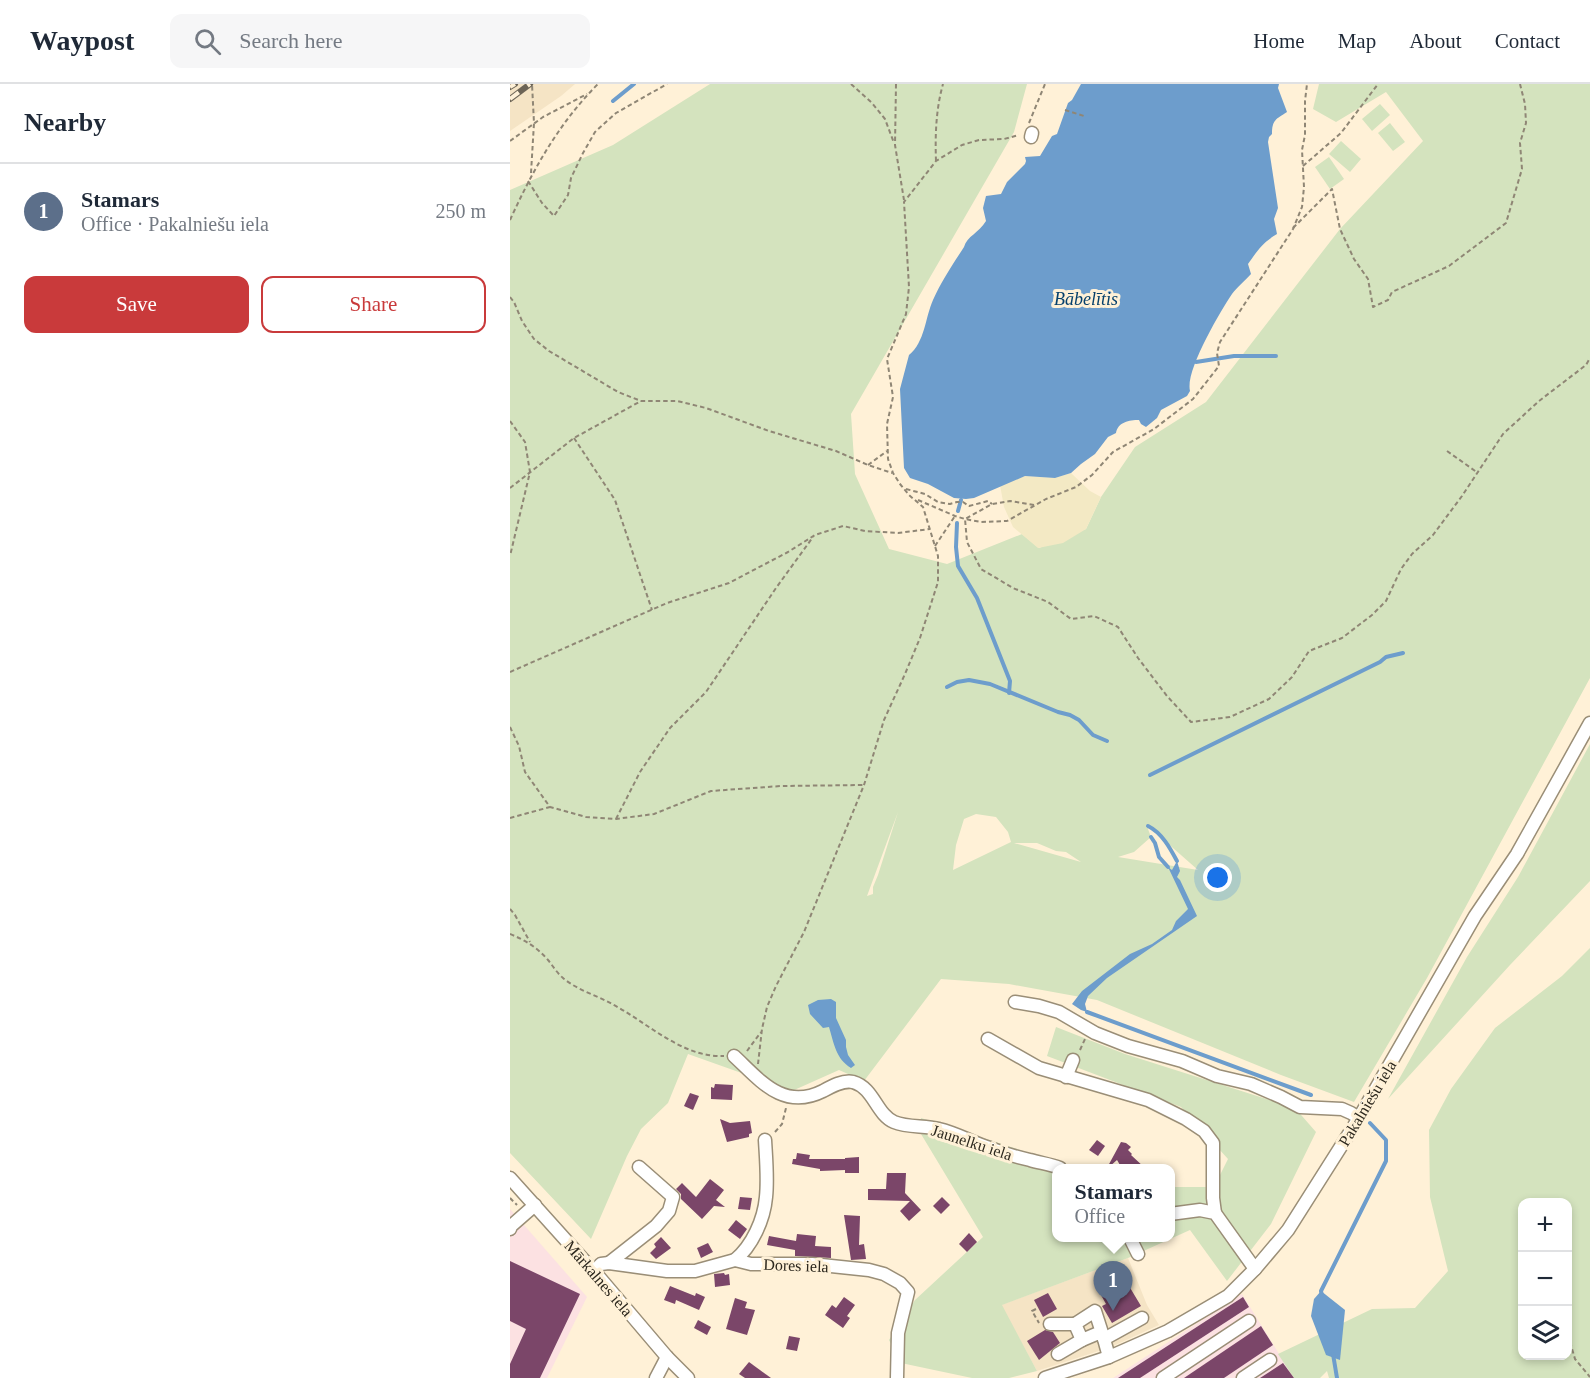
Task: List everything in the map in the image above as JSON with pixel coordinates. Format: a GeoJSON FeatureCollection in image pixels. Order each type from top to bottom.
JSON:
{"type":"FeatureCollection","features":[{"type":"Feature","properties":{"kind":"street","name":"Pakalniešu iela"},"geometry":{"type":"LineString","coordinates":[[1045,1378],[1109,1357],[1168,1331],[1228,1296],[1255,1269],[1288,1230],[1359,1118],[1475,916],[1517,854],[1590,723]]}},
{"type":"Feature","properties":{"kind":"street"},"geometry":{"type":"LineString","coordinates":[[1015,1002],[1059,1012],[1089,1029],[1128,1046],[1182,1061],[1217,1076],[1251,1084],[1300,1107],[1342,1109],[1359,1118]]}},
{"type":"Feature","properties":{"kind":"street"},"geometry":{"type":"LineString","coordinates":[[988,1039],[1040,1068],[1148,1100],[1204,1131],[1213,1143],[1215,1213],[1255,1269]]}},
{"type":"Feature","properties":{"kind":"street"},"geometry":{"type":"LineString","coordinates":[[734,1056],[762,1083],[777,1093],[788,1096]]}},
{"type":"Feature","properties":{"kind":"street"},"geometry":{"type":"LineString","coordinates":[[1066,1077],[1073,1060]]}},
{"type":"Feature","properties":{"kind":"street","name":"Jaunelku iela"},"geometry":{"type":"LineString","coordinates":[[788,1096],[808,1096],[841,1082],[852,1082],[868,1092],[885,1118],[897,1124],[939,1128],[987,1148],[1052,1165]]}},
{"type":"Feature","properties":{"kind":"street"},"geometry":{"type":"LineString","coordinates":[[735,1260],[745,1252],[758,1229],[766,1199],[765,1140]]}},
{"type":"Feature","properties":{"kind":"street"},"geometry":{"type":"LineString","coordinates":[[594,1271],[601,1264],[609,1263],[656,1226],[669,1211],[673,1197],[639,1167]]}},
{"type":"Feature","properties":{"kind":"street","name":"Mārkalnes iela"},"geometry":{"type":"LineString","coordinates":[[510,1178],[594,1271],[667,1357],[690,1377]]}},
{"type":"Feature","properties":{"kind":"street"},"geometry":{"type":"LineString","coordinates":[[510,1228],[535,1205]]}},
{"type":"Feature","properties":{"kind":"street"},"geometry":{"type":"LineString","coordinates":[[1175,1213],[1200,1210],[1215,1213]]}},
{"type":"Feature","properties":{"kind":"street"},"geometry":{"type":"LineString","coordinates":[[1132,1242],[1138,1254]]}},
{"type":"Feature","properties":{"kind":"street","name":"Dores iela"},"geometry":{"type":"LineString","coordinates":[[609,1263],[667,1271],[695,1271],[735,1260],[751,1264],[812,1264],[869,1270],[884,1274],[900,1283],[908,1292],[898,1333],[897,1378]]}},
{"type":"Feature","properties":{"kind":"street"},"geometry":{"type":"LineString","coordinates":[[1045,1323],[1075,1324],[1095,1311],[1109,1357]]}},
{"type":"Feature","properties":{"kind":"street"},"geometry":{"type":"LineString","coordinates":[[1058,1354],[1082,1340],[1102,1336],[1142,1318]]}},
{"type":"Feature","properties":{"kind":"street"},"geometry":{"type":"LineString","coordinates":[[1163,1378],[1249,1320]]}},
{"type":"Feature","properties":{"kind":"street"},"geometry":{"type":"LineString","coordinates":[[1075,1324],[1082,1340]]}},
{"type":"Feature","properties":{"kind":"street"},"geometry":{"type":"LineString","coordinates":[[656,1378],[667,1357]]}},
{"type":"Feature","properties":{"kind":"street"},"geometry":{"type":"LineString","coordinates":[[1243,1378],[1270,1360]]}},
{"type":"Feature","properties":{"kind":"path"},"geometry":{"type":"LineString","coordinates":[[530,176],[534,123],[532,84]]}},
{"type":"Feature","properties":{"kind":"path"},"geometry":{"type":"LineString","coordinates":[[510,220],[530,176],[556,134],[598,84]]}},
{"type":"Feature","properties":{"kind":"path"},"geometry":{"type":"LineString","coordinates":[[528,181],[554,216],[568,195],[571,178],[595,132],[616,113],[667,84]]}},
{"type":"Feature","properties":{"kind":"path"},"geometry":{"type":"LineString","coordinates":[[851,84],[872,103],[885,119],[895,146]]}},
{"type":"Feature","properties":{"kind":"path"},"geometry":{"type":"LineString","coordinates":[[762,1083],[758,1066],[767,1007],[804,933],[864,784],[884,720],[906,674],[938,582],[938,556],[923,507],[909,495],[893,473],[888,459],[887,424],[893,397],[887,359],[906,314],[909,287],[904,202],[895,146],[896,84]]}},
{"type":"Feature","properties":{"kind":"path"},"geometry":{"type":"LineString","coordinates":[[936,161],[937,113],[943,84]]}},
{"type":"Feature","properties":{"kind":"path"},"geometry":{"type":"LineString","coordinates":[[904,202],[936,161],[962,146],[979,140],[1029,135],[1045,84]]}},
{"type":"Feature","properties":{"kind":"path"},"geometry":{"type":"LineString","coordinates":[[916,500],[965,519],[981,522],[1007,521],[1034,505],[1076,488],[1113,452],[1162,423],[1193,399],[1219,366],[1216,353],[1220,342],[1293,228],[1302,207],[1304,188],[1302,150],[1308,84]]}},
{"type":"Feature","properties":{"kind":"path"},"geometry":{"type":"LineString","coordinates":[[1303,166],[1341,133],[1378,84]]}},
{"type":"Feature","properties":{"kind":"path"},"geometry":{"type":"LineString","coordinates":[[1293,228],[1332,189],[1340,230],[1354,259],[1368,279],[1373,307],[1388,300],[1392,292],[1449,266],[1506,223],[1522,169],[1520,143],[1526,123],[1525,104],[1520,84]]}},
{"type":"Feature","properties":{"kind":"path"},"geometry":{"type":"LineString","coordinates":[[510,141],[543,117],[590,92]]}},
{"type":"Feature","properties":{"kind":"path"},"geometry":{"type":"LineString","coordinates":[[1065,110],[1084,116]]}},
{"type":"Feature","properties":{"kind":"path"},"geometry":{"type":"LineString","coordinates":[[510,297],[534,339],[549,351],[618,392],[641,401],[677,401],[706,408],[769,431],[836,451],[893,473]]}},
{"type":"Feature","properties":{"kind":"path"},"geometry":{"type":"LineString","coordinates":[[965,519],[968,542],[981,570],[1013,588],[1048,602],[1071,619],[1094,616],[1118,627],[1167,696],[1191,722],[1230,717],[1269,699],[1292,677],[1309,651],[1342,638],[1386,601],[1401,569],[1412,554],[1432,535],[1462,496],[1503,435],[1539,401],[1586,365],[1590,357]]}},
{"type":"Feature","properties":{"kind":"path"},"geometry":{"type":"LineString","coordinates":[[510,488],[574,438],[641,401]]}},
{"type":"Feature","properties":{"kind":"path"},"geometry":{"type":"LineString","coordinates":[[510,421],[525,442],[530,472],[510,556]]}},
{"type":"Feature","properties":{"kind":"path"},"geometry":{"type":"LineString","coordinates":[[574,438],[615,500],[652,610]]}},
{"type":"Feature","properties":{"kind":"path"},"geometry":{"type":"LineString","coordinates":[[868,465],[888,450]]}},
{"type":"Feature","properties":{"kind":"path"},"geometry":{"type":"LineString","coordinates":[[1447,451],[1478,473]]}},
{"type":"Feature","properties":{"kind":"path"},"geometry":{"type":"LineString","coordinates":[[905,489],[925,494],[938,502],[950,504],[957,501],[969,506],[988,501],[993,504]]}},
{"type":"Feature","properties":{"kind":"path"},"geometry":{"type":"LineString","coordinates":[[965,519],[993,504],[1010,501],[1034,505]]}},
{"type":"Feature","properties":{"kind":"path"},"geometry":{"type":"LineString","coordinates":[[935,546],[955,516]]}},
{"type":"Feature","properties":{"kind":"path"},"geometry":{"type":"LineString","coordinates":[[510,672],[667,603],[729,583],[815,535],[843,526],[865,531],[898,533],[930,529]]}},
{"type":"Feature","properties":{"kind":"path"},"geometry":{"type":"LineString","coordinates":[[616,819],[640,772],[670,728],[706,692],[776,588],[815,535]]}},
{"type":"Feature","properties":{"kind":"path"},"geometry":{"type":"LineString","coordinates":[[510,727],[519,746],[525,772],[550,807]]}},
{"type":"Feature","properties":{"kind":"path"},"geometry":{"type":"LineString","coordinates":[[510,818],[550,807],[586,817],[616,819],[654,814],[711,791],[864,784]]}},
{"type":"Feature","properties":{"kind":"path"},"geometry":{"type":"LineString","coordinates":[[510,909],[530,943]]}},
{"type":"Feature","properties":{"kind":"path"},"geometry":{"type":"LineString","coordinates":[[510,934],[530,943],[546,957],[562,978],[614,1005],[676,1044],[711,1057],[734,1056],[748,1051],[762,1029]]}},
{"type":"Feature","properties":{"kind":"path"},"geometry":{"type":"LineString","coordinates":[[1073,1060],[1089,1029]]}},
{"type":"Feature","properties":{"kind":"path"},"geometry":{"type":"LineString","coordinates":[[765,1140],[782,1124],[788,1096]]}},
{"type":"Feature","properties":{"kind":"path"},"geometry":{"type":"LineString","coordinates":[[1036,1309],[1032,1311],[1045,1323]]}},
{"type":"Feature","properties":{"kind":"path"},"geometry":{"type":"LineString","coordinates":[[1572,1349],[1575,1359],[1590,1377]]}},
{"type":"Feature","properties":{"kind":"shaded area"},"geometry":{"type":"Polygon","coordinates":[[[510,84],[575,84],[510,131],[510,84]]]}},
{"type":"Feature","properties":{"kind":"shaded area"},"geometry":{"type":"Polygon","coordinates":[[[510,1209],[587,1297],[547,1378],[510,1378],[510,1209]]]}},
{"type":"Feature","properties":{"kind":"shaded area"},"geometry":{"type":"Polygon","coordinates":[[[1128,1258],[1147,1305],[1159,1325],[1111,1347],[1037,1371],[1001,1305],[1128,1258]]]}},
{"type":"Feature","properties":{"kind":"shaded area"},"geometry":{"type":"Polygon","coordinates":[[[1242,1294],[1294,1378],[1113,1378],[1242,1294]]]}},
{"type":"Feature","properties":{"kind":"green space"},"geometry":{"type":"Polygon","coordinates":[[[710,84],[1027,84],[1014,132],[851,414],[855,474],[889,549],[947,564],[1022,534],[1039,548],[1086,529],[1101,497],[1135,447],[1206,402],[1340,229],[1423,141],[1386,92],[1336,122],[1313,109],[1319,84],[1590,84],[1590,678],[1427,978],[1354,1102],[1281,1075],[1097,1000],[1009,984],[941,979],[864,1081],[839,1070],[792,1091],[688,1054],[668,1103],[641,1129],[591,1239],[510,1153],[510,190],[613,145],[710,84]],[[898,812],[867,896],[873,894],[873,887],[898,812]],[[976,814],[964,819],[956,845],[953,870],[1011,842],[1008,832],[996,817],[976,814]],[[1148,826],[1151,837],[1134,852],[1118,857],[1198,870],[1148,826]],[[1014,843],[1081,862],[1066,852],[1056,851],[1037,843],[1014,843]]]}},
{"type":"Feature","properties":{"kind":"green space"},"geometry":{"type":"Polygon","coordinates":[[[1380,104],[1390,115],[1372,131],[1362,119],[1380,104]]]}},
{"type":"Feature","properties":{"kind":"green space"},"geometry":{"type":"Polygon","coordinates":[[[1390,123],[1405,142],[1393,151],[1378,133],[1390,123]]]}},
{"type":"Feature","properties":{"kind":"green space"},"geometry":{"type":"Polygon","coordinates":[[[1341,141],[1361,159],[1350,172],[1329,154],[1341,141]]]}},
{"type":"Feature","properties":{"kind":"green space"},"geometry":{"type":"Polygon","coordinates":[[[1329,157],[1344,179],[1330,189],[1315,167],[1329,157]]]}},
{"type":"Feature","properties":{"kind":"green space"},"geometry":{"type":"Polygon","coordinates":[[[1590,744],[1590,881],[1388,1099],[1467,957],[1518,877],[1590,744]]]}},
{"type":"Feature","properties":{"kind":"green space"},"geometry":{"type":"Polygon","coordinates":[[[1590,948],[1590,1378],[1329,1378],[1327,1371],[1320,1378],[1294,1378],[1278,1354],[1372,1309],[1415,1308],[1448,1271],[1430,1197],[1429,1130],[1451,1089],[1495,1028],[1562,976],[1590,948]]]}},
{"type":"Feature","properties":{"kind":"green space"},"geometry":{"type":"Polygon","coordinates":[[[1056,1027],[1125,1054],[1295,1108],[1316,1132],[1271,1224],[1227,1281],[1190,1230],[1175,1237],[1175,1187],[1214,1187],[1228,1159],[1181,1107],[1047,1056],[1056,1027]]]}},
{"type":"Feature","properties":{"kind":"green space"},"geometry":{"type":"Polygon","coordinates":[[[921,1118],[1064,1164],[1052,1164],[1052,1242],[1163,1242],[1128,1258],[1002,1305],[1037,1371],[1009,1378],[972,1378],[901,1363],[889,1340],[915,1300],[983,1237],[921,1134],[921,1118]]]}},
{"type":"Feature","properties":{"kind":"sand"},"geometry":{"type":"Polygon","coordinates":[[[1071,473],[1090,491],[1101,497],[1086,529],[1063,543],[1038,548],[1013,527],[1004,507],[1000,485],[1025,476],[1055,478],[1071,473]]]}},
{"type":"Feature","properties":{"kind":"water","name":"Bābelītis"},"geometry":{"type":"Polygon","coordinates":[[[1081,84],[1279,84],[1278,88],[1287,112],[1277,118],[1268,142],[1278,208],[1274,219],[1277,234],[1264,244],[1248,264],[1251,274],[1232,294],[1212,327],[1198,356],[1187,396],[1161,410],[1157,418],[1146,427],[1139,420],[1122,424],[1095,454],[1071,473],[1055,478],[1025,476],[974,498],[954,498],[928,484],[910,478],[904,468],[900,389],[909,355],[922,337],[930,307],[943,280],[968,240],[986,221],[983,208],[986,196],[1001,194],[1007,182],[1025,164],[1025,157],[1040,156],[1052,136],[1057,134],[1068,103],[1081,84]]]}},
{"type":"Feature","properties":{"kind":"water"},"geometry":{"type":"Polygon","coordinates":[[[1177,861],[1180,871],[1177,877],[1197,916],[1107,978],[1088,996],[1085,1004],[1087,1012],[1072,1004],[1082,991],[1130,954],[1152,944],[1172,930],[1176,921],[1188,909],[1168,867],[1172,870],[1177,861]]]}},
{"type":"Feature","properties":{"kind":"water"},"geometry":{"type":"Polygon","coordinates":[[[831,999],[836,1002],[836,1018],[846,1040],[848,1055],[855,1065],[851,1068],[839,1056],[829,1027],[823,1028],[810,1014],[808,1005],[818,1000],[831,999]]]}},
{"type":"Feature","properties":{"kind":"water"},"geometry":{"type":"Polygon","coordinates":[[[1321,1291],[1345,1310],[1340,1360],[1326,1355],[1311,1316],[1314,1299],[1321,1291]]]}},
{"type":"Feature","properties":{"kind":"building"},"geometry":{"type":"Polygon","coordinates":[[[715,1084],[733,1085],[732,1100],[711,1099],[711,1087],[714,1088],[715,1084]]]}},
{"type":"Feature","properties":{"kind":"building"},"geometry":{"type":"Polygon","coordinates":[[[690,1093],[699,1096],[693,1110],[684,1106],[690,1093]]]}},
{"type":"Feature","properties":{"kind":"building"},"geometry":{"type":"Polygon","coordinates":[[[720,1119],[730,1123],[750,1121],[752,1133],[749,1137],[727,1142],[720,1119]]]}},
{"type":"Feature","properties":{"kind":"building"},"geometry":{"type":"Polygon","coordinates":[[[1097,1140],[1105,1146],[1098,1156],[1089,1150],[1097,1140]]]}},
{"type":"Feature","properties":{"kind":"building"},"geometry":{"type":"Polygon","coordinates":[[[1121,1142],[1131,1147],[1128,1150],[1141,1164],[1119,1164],[1117,1160],[1109,1164],[1121,1142]]]}},
{"type":"Feature","properties":{"kind":"building"},"geometry":{"type":"Polygon","coordinates":[[[797,1153],[810,1155],[809,1159],[859,1157],[859,1173],[845,1173],[845,1170],[820,1171],[820,1169],[792,1164],[797,1153]]]}},
{"type":"Feature","properties":{"kind":"building"},"geometry":{"type":"Polygon","coordinates":[[[887,1173],[906,1173],[905,1193],[921,1210],[909,1221],[900,1211],[910,1201],[868,1200],[868,1189],[886,1189],[887,1173]]]}},
{"type":"Feature","properties":{"kind":"building"},"geometry":{"type":"Polygon","coordinates":[[[710,1179],[724,1190],[716,1200],[725,1207],[714,1206],[702,1219],[681,1199],[681,1194],[676,1189],[682,1183],[696,1197],[710,1179]]]}},
{"type":"Feature","properties":{"kind":"building"},"geometry":{"type":"Polygon","coordinates":[[[740,1197],[752,1198],[750,1210],[738,1209],[740,1197]]]}},
{"type":"Feature","properties":{"kind":"building"},"geometry":{"type":"Polygon","coordinates":[[[942,1197],[950,1205],[941,1214],[933,1206],[942,1197]]]}},
{"type":"Feature","properties":{"kind":"building"},"geometry":{"type":"Polygon","coordinates":[[[844,1215],[860,1216],[859,1245],[864,1244],[866,1259],[851,1260],[844,1215]]]}},
{"type":"Feature","properties":{"kind":"building"},"geometry":{"type":"Polygon","coordinates":[[[736,1220],[747,1229],[740,1239],[728,1230],[736,1220]]]}},
{"type":"Feature","properties":{"kind":"building"},"geometry":{"type":"Polygon","coordinates":[[[969,1233],[977,1242],[967,1252],[959,1244],[969,1233]]]}},
{"type":"Feature","properties":{"kind":"building"},"geometry":{"type":"Polygon","coordinates":[[[797,1234],[816,1236],[815,1246],[831,1247],[831,1258],[795,1256],[795,1250],[767,1245],[769,1236],[796,1241],[797,1234]]]}},
{"type":"Feature","properties":{"kind":"building"},"geometry":{"type":"Polygon","coordinates":[[[661,1237],[671,1248],[656,1259],[650,1253],[656,1247],[654,1244],[661,1237]]]}},
{"type":"Feature","properties":{"kind":"building"},"geometry":{"type":"Polygon","coordinates":[[[708,1243],[713,1252],[701,1258],[697,1248],[708,1243]]]}},
{"type":"Feature","properties":{"kind":"building"},"geometry":{"type":"Polygon","coordinates":[[[510,1261],[580,1294],[540,1378],[510,1378],[510,1364],[526,1329],[510,1321],[510,1261]]]}},
{"type":"Feature","properties":{"kind":"building"},"geometry":{"type":"Polygon","coordinates":[[[714,1274],[729,1274],[730,1285],[715,1287],[714,1274]]]}},
{"type":"Feature","properties":{"kind":"building"},"geometry":{"type":"Polygon","coordinates":[[[1126,1281],[1141,1306],[1112,1323],[1102,1306],[1106,1304],[1101,1295],[1126,1281]]]}},
{"type":"Feature","properties":{"kind":"building"},"geometry":{"type":"Polygon","coordinates":[[[670,1286],[695,1296],[696,1293],[705,1297],[699,1310],[676,1300],[675,1304],[664,1300],[670,1286]]]}},
{"type":"Feature","properties":{"kind":"building"},"geometry":{"type":"Polygon","coordinates":[[[1048,1293],[1057,1309],[1043,1317],[1034,1300],[1048,1293]]]}},
{"type":"Feature","properties":{"kind":"building"},"geometry":{"type":"Polygon","coordinates":[[[844,1297],[855,1305],[847,1316],[850,1318],[843,1328],[825,1315],[832,1305],[836,1308],[844,1297]]]}},
{"type":"Feature","properties":{"kind":"building"},"geometry":{"type":"Polygon","coordinates":[[[1243,1297],[1249,1307],[1140,1378],[1118,1378],[1243,1297]]]}},
{"type":"Feature","properties":{"kind":"building"},"geometry":{"type":"Polygon","coordinates":[[[735,1298],[747,1302],[745,1308],[755,1310],[747,1335],[726,1329],[735,1298]]]}},
{"type":"Feature","properties":{"kind":"building"},"geometry":{"type":"Polygon","coordinates":[[[698,1320],[711,1327],[707,1335],[694,1328],[698,1320]]]}},
{"type":"Feature","properties":{"kind":"building"},"geometry":{"type":"Polygon","coordinates":[[[1261,1326],[1273,1345],[1224,1378],[1184,1378],[1261,1326]]]}},
{"type":"Feature","properties":{"kind":"building"},"geometry":{"type":"Polygon","coordinates":[[[1045,1330],[1053,1332],[1060,1343],[1039,1360],[1027,1341],[1045,1330]]]}},
{"type":"Feature","properties":{"kind":"building"},"geometry":{"type":"Polygon","coordinates":[[[789,1336],[800,1338],[797,1351],[786,1349],[789,1336]]]}},
{"type":"Feature","properties":{"kind":"building"},"geometry":{"type":"Polygon","coordinates":[[[749,1362],[771,1378],[745,1378],[739,1374],[749,1362]]]}},
{"type":"Feature","properties":{"kind":"building"},"geometry":{"type":"Polygon","coordinates":[[[1283,1363],[1294,1378],[1260,1378],[1283,1363]]]}},
{"type":"Feature","properties":{"kind":"waterway"},"geometry":{"type":"LineString","coordinates":[[613,101],[634,84]]}},
{"type":"Feature","properties":{"kind":"waterway"},"geometry":{"type":"LineString","coordinates":[[1196,362],[1234,356],[1276,356]]}},
{"type":"Feature","properties":{"kind":"waterway"},"geometry":{"type":"LineString","coordinates":[[958,511],[961,500]]}},
{"type":"Feature","properties":{"kind":"waterway"},"geometry":{"type":"LineString","coordinates":[[957,523],[958,566],[977,598],[1010,681],[1009,693]]}},
{"type":"Feature","properties":{"kind":"waterway"},"geometry":{"type":"LineString","coordinates":[[1150,775],[1386,657],[1403,653]]}},
{"type":"Feature","properties":{"kind":"waterway"},"geometry":{"type":"LineString","coordinates":[[947,687],[969,680],[990,684],[1070,715],[1079,720],[1093,735],[1107,741]]}},
{"type":"Feature","properties":{"kind":"waterway"},"geometry":{"type":"LineString","coordinates":[[1148,826],[1161,837],[1177,861]]}},
{"type":"Feature","properties":{"kind":"waterway"},"geometry":{"type":"LineString","coordinates":[[1151,837],[1159,857],[1168,867]]}},
{"type":"Feature","properties":{"kind":"waterway"},"geometry":{"type":"LineString","coordinates":[[1087,1012],[1311,1095]]}},
{"type":"Feature","properties":{"kind":"waterway"},"geometry":{"type":"LineString","coordinates":[[1322,1296],[1321,1291],[1386,1161],[1386,1140],[1370,1123]]}},
{"type":"Feature","properties":{"kind":"waterway"},"geometry":{"type":"LineString","coordinates":[[1333,1354],[1337,1378]]}},
{"type":"Feature","properties":{"kind":"railway"},"geometry":{"type":"LineString","coordinates":[[510,87],[515,84]]}},
{"type":"Feature","properties":{"kind":"railway"},"geometry":{"type":"LineString","coordinates":[[510,99],[530,84]]}},
{"type":"Feature","properties":{"kind":"place","name":"Stamars"},"geometry":{"type":"Point","coordinates":[1113,1311]}}]}
